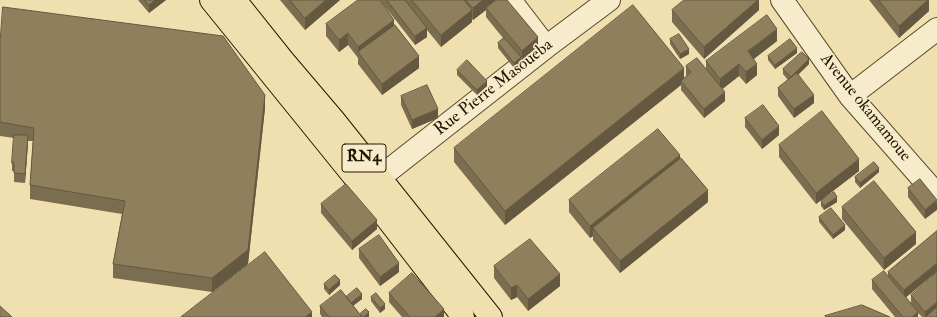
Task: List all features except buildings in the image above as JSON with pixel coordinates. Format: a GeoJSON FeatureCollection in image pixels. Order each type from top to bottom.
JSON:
{"type":"FeatureCollection","features":[{"type":"Feature","properties":{"kind":"highway","name":"RN4"},"geometry":{"type":"LineString","coordinates":[[211,0],[364,189],[464,317]]}},
{"type":"Feature","properties":{"kind":"highway","name":"RN4"},"geometry":{"type":"LineString","coordinates":[[235,0],[334,120],[491,317]]}},
{"type":"Feature","properties":{"kind":"street"},"geometry":{"type":"LineString","coordinates":[[510,0],[546,47]]}},
{"type":"Feature","properties":{"kind":"street","name":"Rue Pierre Masoueba"},"geometry":{"type":"LineString","coordinates":[[379,178],[546,47],[610,0]]}},
{"type":"Feature","properties":{"kind":"street","name":"Avenue okamamoue"},"geometry":{"type":"LineString","coordinates":[[782,0],[850,96],[937,195]]}},
{"type":"Feature","properties":{"kind":"street"},"geometry":{"type":"LineString","coordinates":[[850,96],[937,29]]}}]}
